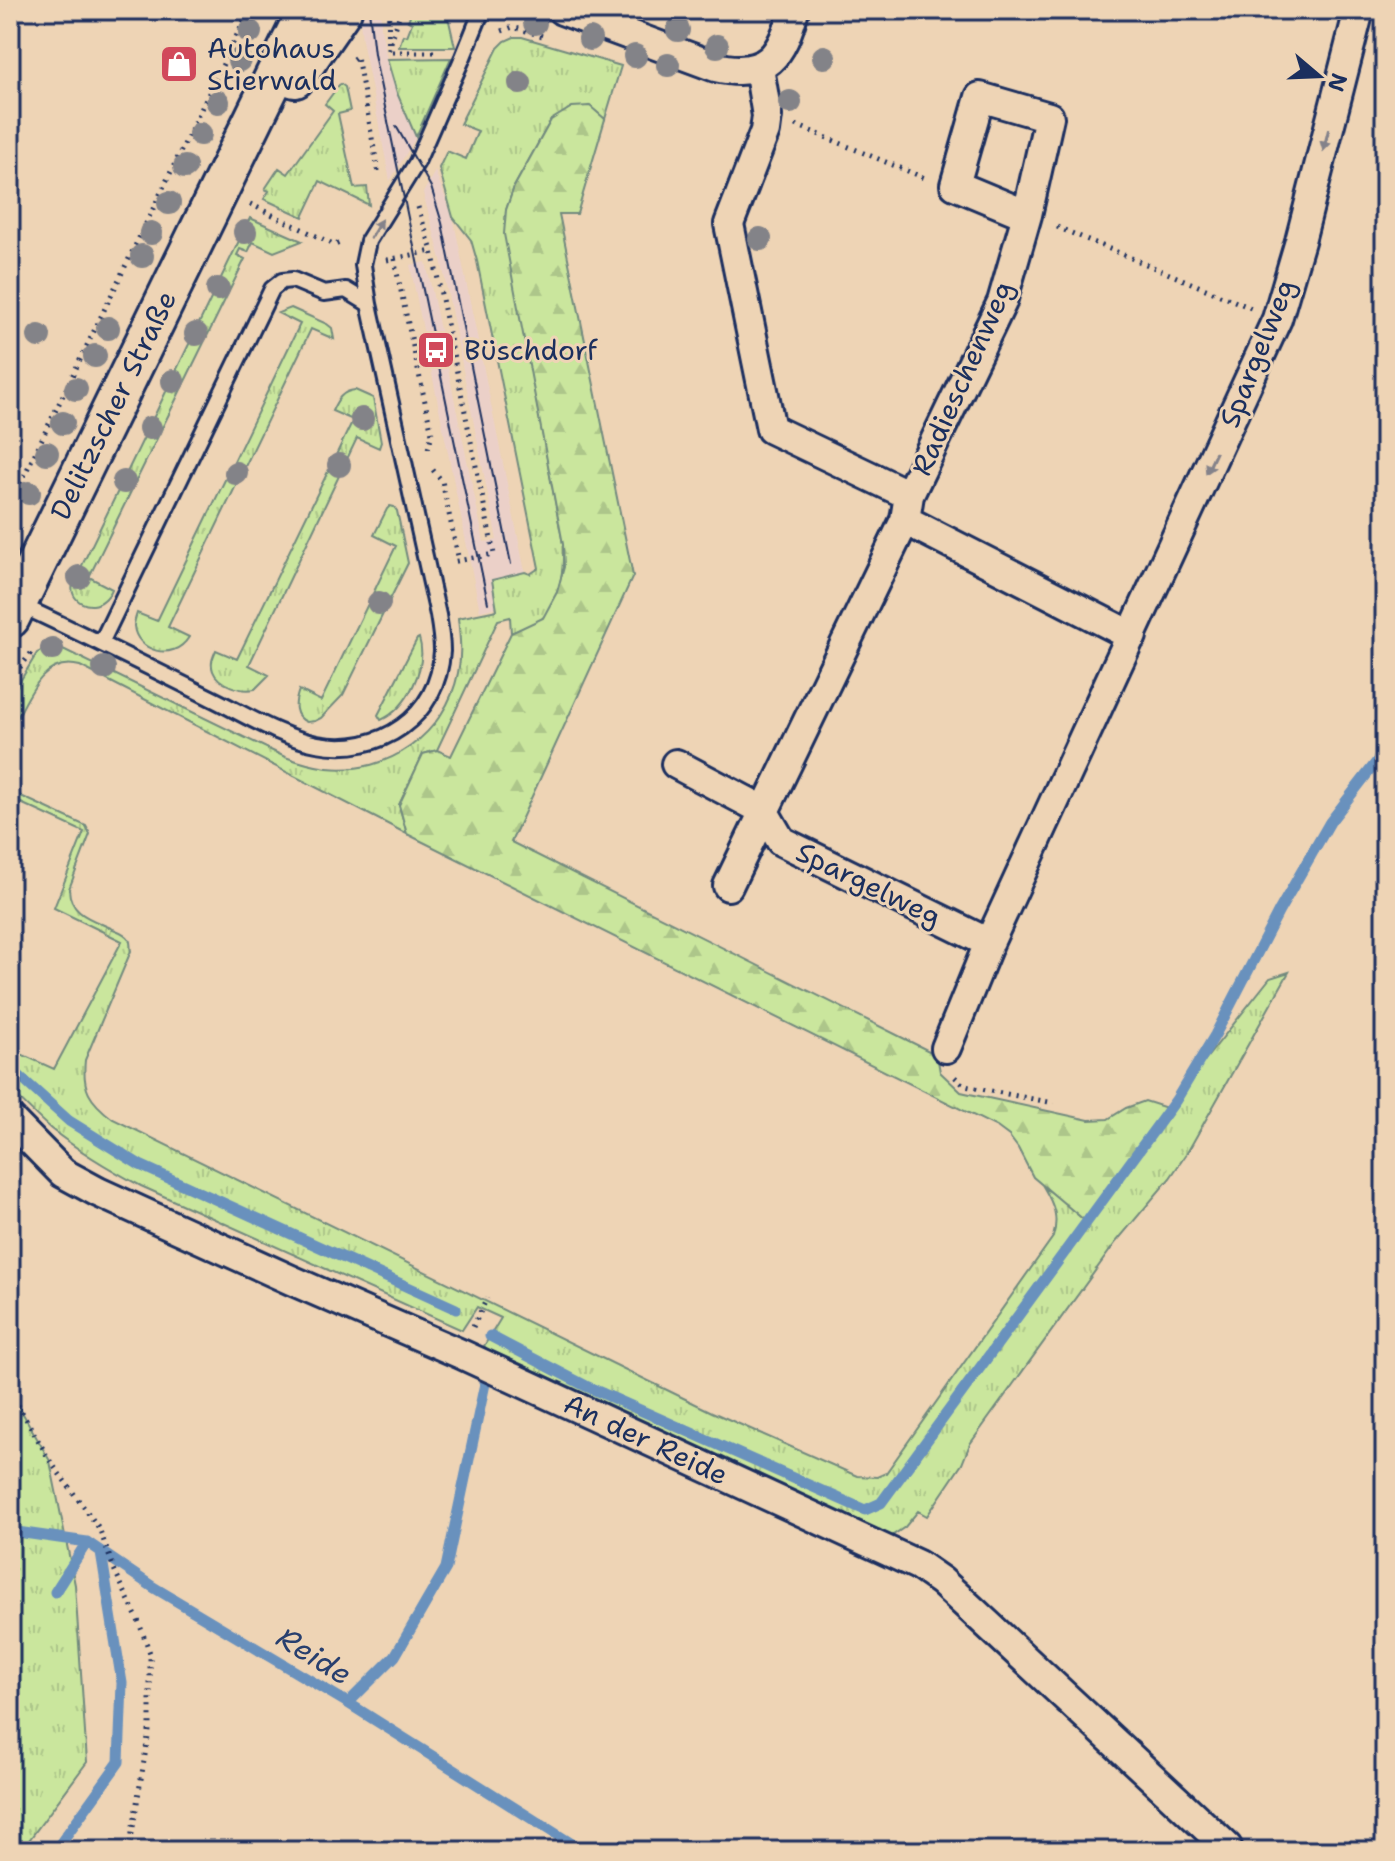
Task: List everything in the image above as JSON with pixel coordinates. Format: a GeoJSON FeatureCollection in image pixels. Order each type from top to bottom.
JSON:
{"type":"FeatureCollection","features":[{"type":"Feature","properties":{"kind":"main road","name":"Delitzscher Straße"},"geometry":{"type":"LineString","coordinates":[[231,197],[307,10]]}},
{"type":"Feature","properties":{"kind":"main road","name":"Delitzscher Straße"},"geometry":{"type":"LineString","coordinates":[[14,611],[231,197],[342,10]]}},
{"type":"Feature","properties":{"kind":"street"},"geometry":{"type":"LineString","coordinates":[[562,10],[730,70],[759,68],[772,60],[782,46],[794,10]]}},
{"type":"Feature","properties":{"kind":"street","name":"Spargelweg"},"geometry":{"type":"LineString","coordinates":[[946,1048],[989,943],[1277,319],[1359,10]]}},
{"type":"Feature","properties":{"kind":"street"},"geometry":{"type":"LineString","coordinates":[[759,68],[767,116],[765,131],[729,224],[771,429],[1132,636]]}},
{"type":"Feature","properties":{"kind":"street","name":"Radieschenweg"},"geometry":{"type":"LineString","coordinates":[[907,508],[1002,302],[1027,215],[1049,117],[980,97],[955,185]]}},
{"type":"Feature","properties":{"kind":"street"},"geometry":{"type":"LineString","coordinates":[[955,185],[1027,215]]}},
{"type":"Feature","properties":{"kind":"street"},"geometry":{"type":"LineString","coordinates":[[728,886],[907,508]]}},
{"type":"Feature","properties":{"kind":"street","name":"Spargelweg"},"geometry":{"type":"LineString","coordinates":[[676,764],[763,810],[781,841],[989,943]]}},
{"type":"Feature","properties":{"kind":"street","name":"An der Reide"},"geometry":{"type":"LineString","coordinates":[[10,1119],[63,1173],[98,1192],[461,1354],[918,1565],[941,1581],[1227,1847]]}},
{"type":"Feature","properties":{"kind":"lane"},"geometry":{"type":"LineString","coordinates":[[14,611],[101,643],[299,740],[332,747],[371,743],[390,736],[409,722],[424,704],[435,684],[442,652],[441,636],[363,265],[368,241],[417,162],[482,10]]}},
{"type":"Feature","properties":{"kind":"lane"},"geometry":{"type":"LineString","coordinates":[[346,290],[363,265]]}},
{"type":"Feature","properties":{"kind":"lane"},"geometry":{"type":"LineString","coordinates":[[101,643],[272,289],[282,281],[293,280],[324,293],[346,290],[369,304]]}},
{"type":"Feature","properties":{"kind":"path"},"geometry":{"type":"LineString","coordinates":[[10,505],[249,10]]}},
{"type":"Feature","properties":{"kind":"path"},"geometry":{"type":"LineString","coordinates":[[388,52],[389,10]]}},
{"type":"Feature","properties":{"kind":"path"},"geometry":{"type":"LineString","coordinates":[[388,52],[401,10]]}},
{"type":"Feature","properties":{"kind":"path"},"geometry":{"type":"LineString","coordinates":[[497,35],[513,27],[550,38]]}},
{"type":"Feature","properties":{"kind":"path"},"geometry":{"type":"LineString","coordinates":[[388,52],[451,52]]}},
{"type":"Feature","properties":{"kind":"path"},"geometry":{"type":"LineString","coordinates":[[346,65],[357,56],[381,185]]}},
{"type":"Feature","properties":{"kind":"path"},"geometry":{"type":"LineString","coordinates":[[767,116],[782,119],[943,186],[955,185]]}},
{"type":"Feature","properties":{"kind":"path"},"geometry":{"type":"LineString","coordinates":[[231,197],[335,245],[343,241],[348,231],[368,241]]}},
{"type":"Feature","properties":{"kind":"path"},"geometry":{"type":"LineString","coordinates":[[416,198],[432,251],[494,554],[428,567]]}},
{"type":"Feature","properties":{"kind":"path"},"geometry":{"type":"LineString","coordinates":[[1027,215],[1277,319]]}},
{"type":"Feature","properties":{"kind":"path"},"geometry":{"type":"LineString","coordinates":[[363,265],[432,251]]}},
{"type":"Feature","properties":{"kind":"path"},"geometry":{"type":"LineString","coordinates":[[394,259],[432,434],[428,448],[434,472],[442,481],[459,561]]}},
{"type":"Feature","properties":{"kind":"path"},"geometry":{"type":"LineString","coordinates":[[10,678],[32,652]]}},
{"type":"Feature","properties":{"kind":"path"},"geometry":{"type":"LineString","coordinates":[[10,678],[15,661]]}},
{"type":"Feature","properties":{"kind":"path"},"geometry":{"type":"LineString","coordinates":[[946,1048],[947,1070],[965,1086],[1054,1103]]}},
{"type":"Feature","properties":{"kind":"path"},"geometry":{"type":"LineString","coordinates":[[10,1391],[50,1461],[99,1528],[150,1653],[150,1725],[129,1851]]}},
{"type":"Feature","properties":{"kind":"shaded area"},"geometry":{"type":"Polygon","coordinates":[[[359,10],[381,10],[387,59],[397,93],[416,137],[390,181],[362,40],[359,10]]]}},
{"type":"Feature","properties":{"kind":"shaded area"},"geometry":{"type":"Polygon","coordinates":[[[435,171],[453,217],[525,572],[492,580],[497,607],[480,611],[410,265],[426,262],[484,542],[497,540],[441,259],[423,193],[435,171]]]}},
{"type":"Feature","properties":{"kind":"green space"},"geometry":{"type":"Polygon","coordinates":[[[412,10],[442,10],[449,21],[455,47],[399,47],[412,23],[408,21],[412,10]]]}},
{"type":"Feature","properties":{"kind":"green space"},"geometry":{"type":"Polygon","coordinates":[[[514,37],[621,66],[605,119],[589,106],[551,120],[514,187],[506,210],[505,234],[563,544],[562,572],[555,600],[542,619],[511,633],[510,617],[498,620],[437,750],[423,754],[399,805],[407,834],[80,666],[54,668],[44,675],[10,732],[10,698],[37,653],[53,648],[63,649],[285,757],[321,767],[372,765],[392,757],[411,746],[441,715],[451,695],[459,666],[458,618],[497,610],[492,580],[525,572],[530,574],[539,568],[477,261],[471,240],[453,217],[439,168],[447,151],[466,159],[478,131],[460,124],[498,48],[514,37]]]}},
{"type":"Feature","properties":{"kind":"green space"},"geometry":{"type":"Polygon","coordinates":[[[451,58],[416,137],[397,93],[387,59],[451,58]]]}},
{"type":"Feature","properties":{"kind":"green space"},"geometry":{"type":"Polygon","coordinates":[[[341,84],[345,87],[350,111],[338,114],[354,188],[367,187],[369,205],[320,181],[303,217],[264,199],[269,191],[265,189],[279,168],[288,174],[333,111],[325,104],[341,84]]]}},
{"type":"Feature","properties":{"kind":"green space"},"geometry":{"type":"Polygon","coordinates":[[[590,106],[605,119],[577,214],[559,214],[633,576],[511,842],[937,1055],[940,1072],[961,1092],[1089,1120],[1108,1119],[1145,1101],[1167,1108],[1084,1220],[1033,1177],[1018,1148],[997,1127],[407,834],[399,805],[423,754],[437,750],[451,756],[511,633],[543,618],[557,592],[564,567],[563,544],[504,234],[506,210],[514,187],[551,120],[572,107],[590,106]]]}},
{"type":"Feature","properties":{"kind":"green space"},"geometry":{"type":"Polygon","coordinates":[[[250,218],[302,241],[274,252],[253,242],[248,252],[240,249],[237,255],[245,259],[89,577],[112,589],[99,603],[82,603],[74,595],[73,584],[250,218]]]}},
{"type":"Feature","properties":{"kind":"green space"},"geometry":{"type":"Polygon","coordinates":[[[291,308],[327,324],[332,328],[334,339],[311,329],[168,627],[189,637],[174,650],[156,651],[136,635],[134,626],[137,613],[157,621],[300,324],[278,313],[291,308]]]}},
{"type":"Feature","properties":{"kind":"green space"},"geometry":{"type":"Polygon","coordinates":[[[355,390],[373,398],[381,442],[379,448],[357,438],[249,665],[269,675],[255,689],[231,686],[220,680],[213,671],[216,650],[237,659],[353,420],[332,411],[340,397],[355,390]]]}},
{"type":"Feature","properties":{"kind":"green space"},"geometry":{"type":"Polygon","coordinates":[[[390,506],[397,511],[408,563],[343,695],[321,718],[307,722],[296,709],[299,690],[321,701],[396,546],[374,535],[390,506]]]}},
{"type":"Feature","properties":{"kind":"green space"},"geometry":{"type":"Polygon","coordinates":[[[419,638],[421,661],[414,685],[400,706],[381,720],[378,715],[419,638]]]}},
{"type":"Feature","properties":{"kind":"green space"},"geometry":{"type":"Polygon","coordinates":[[[10,791],[86,826],[90,834],[69,889],[70,898],[84,915],[121,932],[130,940],[131,951],[85,1060],[89,1094],[113,1119],[712,1412],[857,1476],[877,1477],[886,1473],[1053,1237],[1056,1224],[1054,1212],[1044,1188],[1084,1220],[1167,1108],[1270,978],[1289,972],[1170,1178],[1116,1242],[970,1444],[962,1464],[927,1516],[918,1511],[905,1527],[890,1537],[496,1358],[484,1346],[501,1318],[477,1307],[462,1330],[141,1186],[51,1129],[10,1090],[10,1049],[54,1069],[122,941],[54,908],[84,832],[10,798],[10,791]]]}},
{"type":"Feature","properties":{"kind":"green space"},"geometry":{"type":"Polygon","coordinates":[[[10,1391],[50,1461],[75,1585],[87,1762],[21,1851],[10,1851],[10,1391]]]}},
{"type":"Feature","properties":{"kind":"waterway"},"geometry":{"type":"LineString","coordinates":[[490,1336],[586,1386],[865,1510],[881,1503],[1176,1100],[1215,1035],[1279,911],[1330,822],[1385,751]]}},
{"type":"Feature","properties":{"kind":"waterway"},"geometry":{"type":"LineString","coordinates":[[17,1074],[69,1121],[140,1165],[456,1309]]}},
{"type":"Feature","properties":{"kind":"waterway"},"geometry":{"type":"LineString","coordinates":[[348,1703],[395,1656],[446,1568],[487,1374]]}},
{"type":"Feature","properties":{"kind":"waterway","name":"Reide"},"geometry":{"type":"LineString","coordinates":[[10,1531],[87,1542],[153,1587],[348,1703],[583,1851]]}},
{"type":"Feature","properties":{"kind":"waterway"},"geometry":{"type":"LineString","coordinates":[[55,1592],[87,1542]]}},
{"type":"Feature","properties":{"kind":"waterway"},"geometry":{"type":"LineString","coordinates":[[55,1851],[119,1762],[122,1683],[101,1552]]}},
{"type":"Feature","properties":{"kind":"tram line"},"geometry":{"type":"LineString","coordinates":[[369,10],[374,54],[488,603]]}},
{"type":"Feature","properties":{"kind":"tram line"},"geometry":{"type":"LineString","coordinates":[[396,126],[431,187],[442,223],[511,564]]}},
{"type":"Feature","properties":{"kind":"place","name":"Autohaus Stierwald"},"geometry":{"type":"Point","coordinates":[179,64]}},
{"type":"Feature","properties":{"kind":"place","name":"Büschdorf"},"geometry":{"type":"Point","coordinates":[436,350]}}]}
